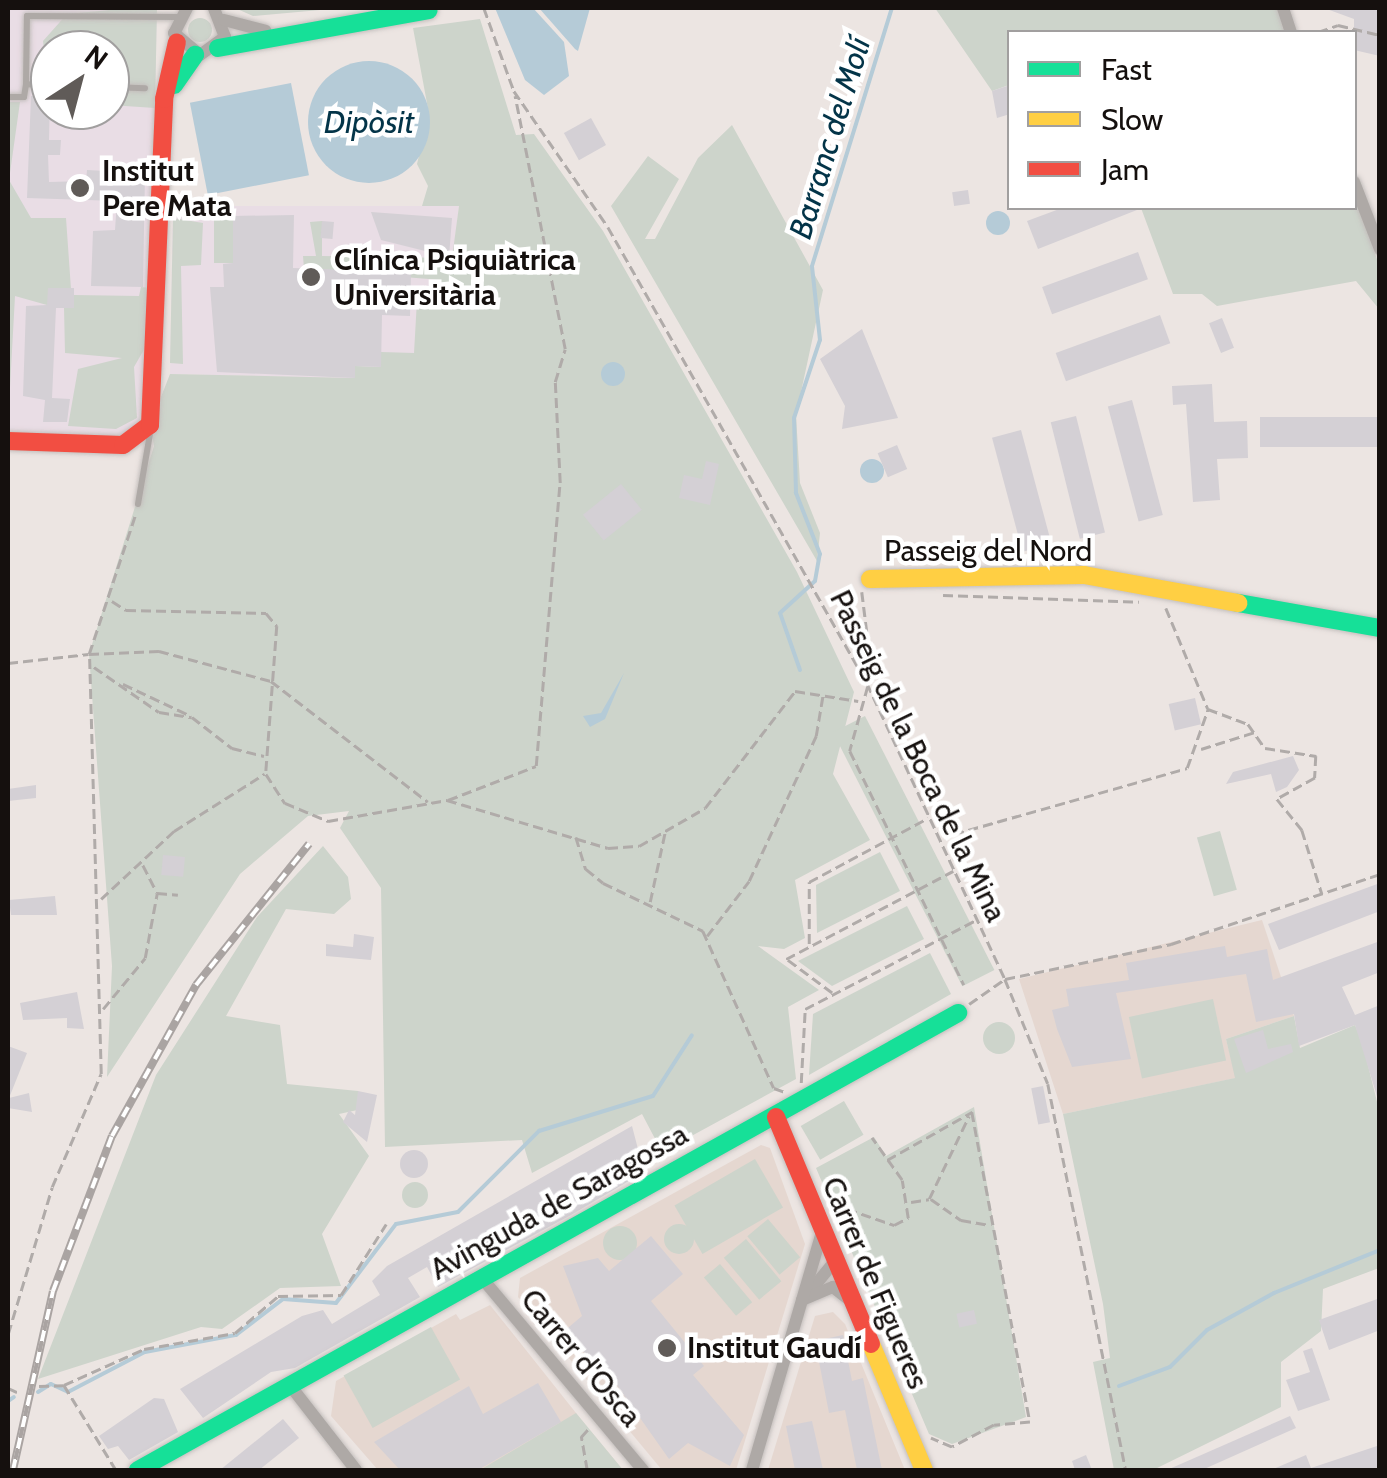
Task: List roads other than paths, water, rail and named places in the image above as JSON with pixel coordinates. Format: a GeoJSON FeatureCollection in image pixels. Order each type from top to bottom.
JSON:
{"type":"FeatureCollection","features":[{"type":"Feature","properties":{"kind":"street"},"geometry":{"type":"LineString","coordinates":[[214,8],[224,20],[269,32]]}},
{"type":"Feature","properties":{"kind":"street"},"geometry":{"type":"LineString","coordinates":[[165,109],[179,69],[195,55],[269,32],[428,10]]}},
{"type":"Feature","properties":{"kind":"street"},"geometry":{"type":"LineString","coordinates":[[8,441],[123,444],[150,425],[165,109],[181,12]]}},
{"type":"Feature","properties":{"kind":"street"},"geometry":{"type":"LineString","coordinates":[[218,48],[224,20]]}},
{"type":"Feature","properties":{"kind":"street"},"geometry":{"type":"LineString","coordinates":[[177,42],[195,55]]}},
{"type":"Feature","properties":{"kind":"street"},"geometry":{"type":"LineString","coordinates":[[1357,190],[1380,249]]}},
{"type":"Feature","properties":{"kind":"street","name":"Passeig del Nord"},"geometry":{"type":"LineString","coordinates":[[870,579],[1084,575],[1380,628]]}},
{"type":"Feature","properties":{"kind":"street","name":"Avinguda de Saragossa"},"geometry":{"type":"LineString","coordinates":[[138,1470],[958,1012]]}},
{"type":"Feature","properties":{"kind":"street","name":"Carrer de Figueres"},"geometry":{"type":"LineString","coordinates":[[776,1117],[924,1470]]}},
{"type":"Feature","properties":{"kind":"street"},"geometry":{"type":"LineString","coordinates":[[752,1470],[822,1228]]}},
{"type":"Feature","properties":{"kind":"street"},"geometry":{"type":"LineString","coordinates":[[802,1300],[835,1261],[824,1258],[810,1271]]}},
{"type":"Feature","properties":{"kind":"street","name":"Carrer d'Osca"},"geometry":{"type":"LineString","coordinates":[[481,1276],[643,1470]]}},
{"type":"Feature","properties":{"kind":"street"},"geometry":{"type":"LineString","coordinates":[[802,1300],[834,1287],[853,1303]]}},
{"type":"Feature","properties":{"kind":"street"},"geometry":{"type":"LineString","coordinates":[[289,1384],[356,1470]]}},
{"type":"Feature","properties":{"kind":"lane"},"geometry":{"type":"LineString","coordinates":[[8,97],[24,97],[26,12],[181,12]]}},
{"type":"Feature","properties":{"kind":"lane"},"geometry":{"type":"LineString","coordinates":[[26,84],[30,84]]}},
{"type":"Feature","properties":{"kind":"lane"},"geometry":{"type":"LineString","coordinates":[[130,87],[144,88]]}},
{"type":"Feature","properties":{"kind":"lane"},"geometry":{"type":"LineString","coordinates":[[138,504],[150,425]]}},
{"type":"Feature","properties":{"kind":"water"},"geometry":{"type":"Polygon","coordinates":[[[495,8],[533,8],[564,42],[569,76],[544,95],[525,80],[495,8]]]}},
{"type":"Feature","properties":{"kind":"water"},"geometry":{"type":"Polygon","coordinates":[[[539,8],[590,8],[578,51],[575,49],[539,8]]]}},
{"type":"Feature","properties":{"kind":"water","name":"Dipòsit"},"geometry":{"type":"Polygon","coordinates":[[[369,61],[392,66],[412,79],[425,99],[430,122],[425,145],[412,165],[392,178],[369,183],[346,178],[326,165],[313,145],[308,122],[313,99],[326,79],[346,66],[369,61]]]}},
{"type":"Feature","properties":{"kind":"water","name":"Dipòsit"},"geometry":{"type":"Polygon","coordinates":[[[291,83],[309,175],[208,195],[190,103],[291,83]]]}},
{"type":"Feature","properties":{"kind":"water"},"geometry":{"type":"Polygon","coordinates":[[[998,211],[1010,223],[998,235],[986,223],[998,211]]]}},
{"type":"Feature","properties":{"kind":"water"},"geometry":{"type":"Polygon","coordinates":[[[613,362],[625,374],[613,386],[601,374],[613,362]]]}},
{"type":"Feature","properties":{"kind":"water"},"geometry":{"type":"Polygon","coordinates":[[[872,459],[881,462],[881,480],[872,483],[863,480],[860,471],[863,462],[872,459]]]}},
{"type":"Feature","properties":{"kind":"water"},"geometry":{"type":"Polygon","coordinates":[[[624,673],[605,719],[590,727],[583,716],[601,713],[624,673]]]}},
{"type":"Feature","properties":{"kind":"waterway","name":"Barranc del Molí"},"geometry":{"type":"LineString","coordinates":[[800,670],[780,613],[815,581],[820,554],[796,493],[794,418],[820,340],[812,266],[892,8]]}},
{"type":"Feature","properties":{"kind":"waterway","name":"Barranc del Molí"},"geometry":{"type":"LineString","coordinates":[[38,1392],[51,1384],[68,1392],[145,1352],[236,1335],[283,1299],[336,1303],[396,1224],[458,1212],[539,1131],[653,1096],[692,1035]]}},
{"type":"Feature","properties":{"kind":"waterway"},"geometry":{"type":"LineString","coordinates":[[1119,1386],[1170,1367],[1207,1330],[1274,1293],[1380,1250]]}},
{"type":"Feature","properties":{"kind":"waterway","name":"Barranc del Molí"},"geometry":{"type":"LineString","coordinates":[[8,1401],[14,1397]]}},
{"type":"Feature","properties":{"kind":"railway"},"geometry":{"type":"LineString","coordinates":[[13,1470],[53,1291],[112,1136],[196,985],[309,844]]}},
{"type":"Feature","properties":{"kind":"place","name":"Institut Pere Mata"},"geometry":{"type":"Point","coordinates":[80,188]}},
{"type":"Feature","properties":{"kind":"place","name":"Clínica Psiquiàtrica Universitària"},"geometry":{"type":"Point","coordinates":[311,277]}},
{"type":"Feature","properties":{"kind":"place","name":"Institut Gaudí"},"geometry":{"type":"Point","coordinates":[667,1348]}}]}
